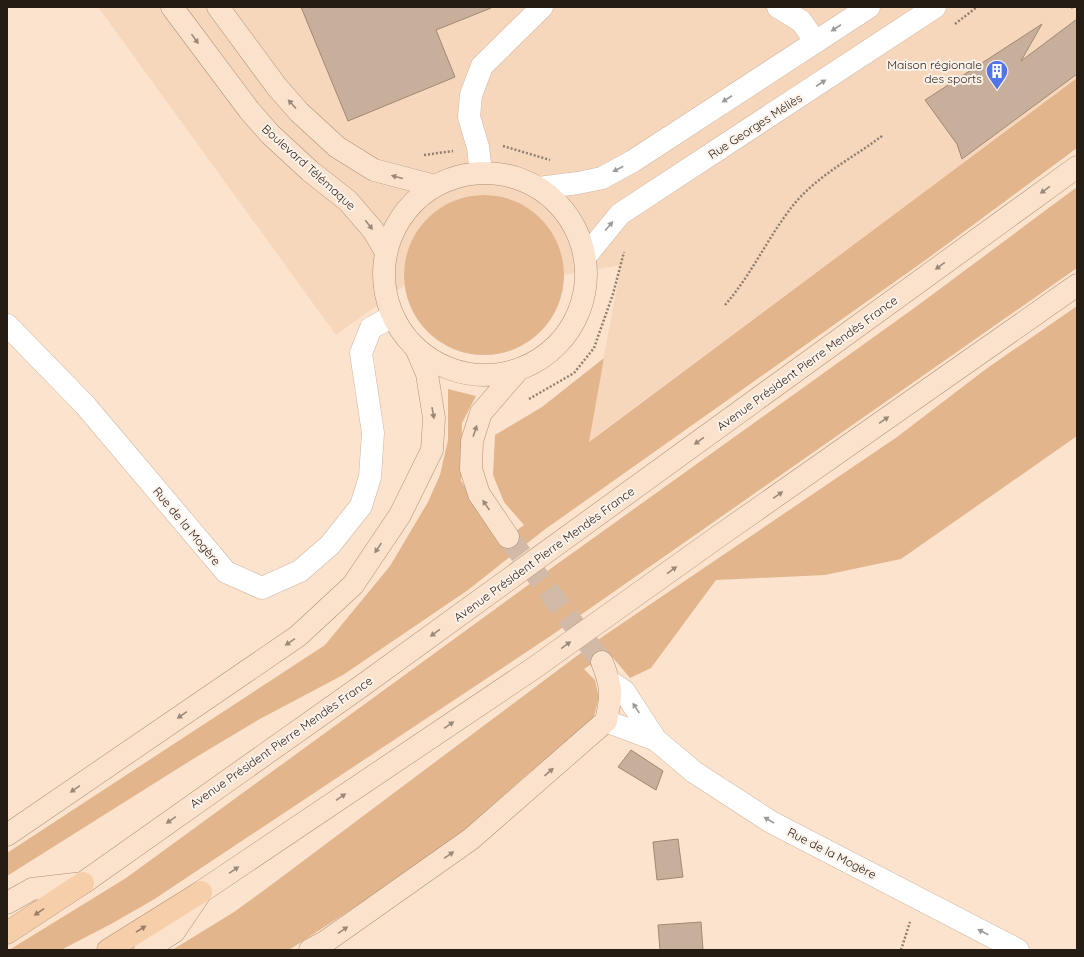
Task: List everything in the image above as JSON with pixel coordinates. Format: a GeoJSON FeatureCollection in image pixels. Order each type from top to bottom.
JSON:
{"type":"FeatureCollection","features":[{"type":"Feature","properties":{"kind":"highway","name":"Avenue Président Pierre Mendès France"},"geometry":{"type":"LineString","coordinates":[[7,933],[83,882]]}},
{"type":"Feature","properties":{"kind":"highway"},"geometry":{"type":"LineString","coordinates":[[108,950],[201,892]]}},
{"type":"Feature","properties":{"kind":"main road","name":"Boulevard Télémaque"},"geometry":{"type":"LineString","coordinates":[[172,7],[249,110],[270,134],[310,171],[348,201],[373,230],[386,252]]}},
{"type":"Feature","properties":{"kind":"main road"},"geometry":{"type":"LineString","coordinates":[[218,7],[277,87],[300,112],[337,147],[374,170],[435,186]]}},
{"type":"Feature","properties":{"kind":"main road","name":"Avenue Président Pierre Mendès France"},"geometry":{"type":"LineString","coordinates":[[83,882],[363,685],[1077,167]]}},
{"type":"Feature","properties":{"kind":"main road"},"geometry":{"type":"LineString","coordinates":[[7,835],[298,636],[353,584],[400,515],[432,450],[434,418],[427,374],[416,348],[403,332],[394,316],[387,296],[385,281],[386,252],[396,226],[413,204],[435,186],[457,177],[481,173],[521,179],[539,188],[561,206],[577,230],[585,257],[586,281],[582,304],[572,325],[558,344],[540,359],[519,369],[497,374],[476,374],[454,370],[434,360],[416,348]]}},
{"type":"Feature","properties":{"kind":"main road"},"geometry":{"type":"LineString","coordinates":[[145,950],[174,932],[201,892],[534,668],[719,536],[1077,285]]}},
{"type":"Feature","properties":{"kind":"main road"},"geometry":{"type":"LineString","coordinates":[[508,537],[479,494],[471,469],[472,441],[481,413],[519,369]]}},
{"type":"Feature","properties":{"kind":"main road"},"geometry":{"type":"LineString","coordinates":[[310,950],[325,942],[471,839],[606,721],[611,699],[610,682],[602,662]]}},
{"type":"Feature","properties":{"kind":"main road"},"geometry":{"type":"LineString","coordinates":[[7,903],[32,890],[83,882]]}},
{"type":"Feature","properties":{"kind":"street"},"geometry":{"type":"LineString","coordinates":[[481,173],[478,147],[469,117],[471,95],[482,66],[542,7]]}},
{"type":"Feature","properties":{"kind":"street"},"geometry":{"type":"LineString","coordinates":[[778,7],[801,21],[815,41]]}},
{"type":"Feature","properties":{"kind":"street"},"geometry":{"type":"LineString","coordinates":[[539,188],[602,178],[621,168],[868,7]]}},
{"type":"Feature","properties":{"kind":"street","name":"Rue Georges Méliès"},"geometry":{"type":"LineString","coordinates":[[585,257],[620,214],[935,7]]}},
{"type":"Feature","properties":{"kind":"street","name":"Rue de la Mogère"},"geometry":{"type":"LineString","coordinates":[[7,325],[85,405],[226,572],[262,588],[300,571],[330,545],[361,506],[370,477],[374,433],[362,353],[371,328],[394,316]]}},
{"type":"Feature","properties":{"kind":"street"},"geometry":{"type":"LineString","coordinates":[[610,682],[624,691],[656,740]]}},
{"type":"Feature","properties":{"kind":"street"},"geometry":{"type":"LineString","coordinates":[[606,721],[656,740]]}},
{"type":"Feature","properties":{"kind":"street","name":"Rue de la Mogère"},"geometry":{"type":"LineString","coordinates":[[656,740],[694,772],[771,822],[1018,950]]}},
{"type":"Feature","properties":{"kind":"path"},"geometry":{"type":"LineString","coordinates":[[950,27],[977,7]]}},
{"type":"Feature","properties":{"kind":"path"},"geometry":{"type":"LineString","coordinates":[[725,305],[742,286],[788,212],[803,194],[842,162],[867,148],[882,136]]}},
{"type":"Feature","properties":{"kind":"path"},"geometry":{"type":"LineString","coordinates":[[421,155],[478,147],[506,146],[535,156],[557,160]]}},
{"type":"Feature","properties":{"kind":"path"},"geometry":{"type":"LineString","coordinates":[[524,404],[528,399],[574,373],[594,348],[613,294],[623,254],[627,247]]}},
{"type":"Feature","properties":{"kind":"path"},"geometry":{"type":"LineString","coordinates":[[901,950],[911,919]]}},
{"type":"Feature","properties":{"kind":"shaded area"},"geometry":{"type":"Polygon","coordinates":[[[98,7],[1077,7],[1077,78],[588,442],[621,265],[564,275],[561,255],[554,236],[542,220],[404,266],[404,286],[336,335],[98,7]]]}},
{"type":"Feature","properties":{"kind":"shaded area"},"geometry":{"type":"Polygon","coordinates":[[[1077,78],[1077,148],[927,259],[544,530],[468,590],[343,675],[258,720],[7,876],[7,853],[325,645],[390,566],[428,502],[440,475],[448,440],[448,389],[476,396],[462,423],[461,481],[501,542],[524,525],[504,502],[493,475],[495,435],[542,407],[604,358],[589,442],[1077,78]]]}},
{"type":"Feature","properties":{"kind":"shaded area"},"geometry":{"type":"Polygon","coordinates":[[[1077,187],[1077,268],[552,635],[153,900],[61,950],[9,950],[126,878],[546,572],[917,306],[1077,187]]]}},
{"type":"Feature","properties":{"kind":"shaded area"},"geometry":{"type":"Polygon","coordinates":[[[484,195],[514,201],[534,213],[546,225],[558,245],[564,275],[558,305],[546,325],[534,337],[514,349],[484,355],[454,349],[434,337],[422,325],[410,305],[404,275],[410,245],[422,225],[434,213],[454,201],[484,195]]]}},
{"type":"Feature","properties":{"kind":"shaded area"},"geometry":{"type":"Polygon","coordinates":[[[1077,306],[1077,436],[901,559],[825,575],[716,580],[651,668],[630,678],[609,653],[584,669],[595,680],[599,697],[593,720],[523,778],[450,845],[292,948],[288,950],[172,950],[234,912],[263,891],[602,637],[897,437],[986,369],[1077,306]]]}},
{"type":"Feature","properties":{"kind":"building"},"geometry":{"type":"Polygon","coordinates":[[[301,7],[491,8],[436,30],[455,77],[348,121],[301,7]]]}},
{"type":"Feature","properties":{"kind":"building","name":"Maison régionale des sports"},"geometry":{"type":"Polygon","coordinates":[[[1077,19],[1077,74],[962,159],[957,144],[925,100],[1042,24],[1021,61],[1077,19]]]}},
{"type":"Feature","properties":{"kind":"building"},"geometry":{"type":"Polygon","coordinates":[[[631,750],[663,771],[656,790],[618,767],[631,750]]]}},
{"type":"Feature","properties":{"kind":"building"},"geometry":{"type":"Polygon","coordinates":[[[678,839],[683,877],[657,880],[653,842],[678,839]]]}},
{"type":"Feature","properties":{"kind":"building"},"geometry":{"type":"Polygon","coordinates":[[[701,922],[703,950],[660,950],[658,925],[701,922]]]}},
{"type":"Feature","properties":{"kind":"tunnel"},"geometry":{"type":"LineString","coordinates":[[508,537],[602,662]]}},
{"type":"Feature","properties":{"kind":"place","name":"Maison régionale des sports"},"geometry":{"type":"Point","coordinates":[997,90]}}]}
